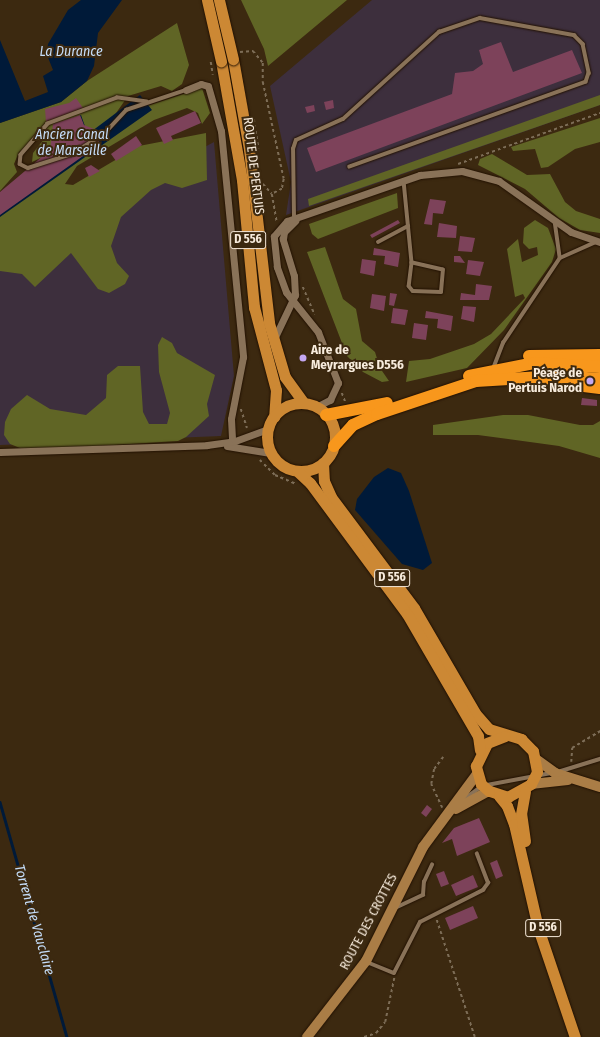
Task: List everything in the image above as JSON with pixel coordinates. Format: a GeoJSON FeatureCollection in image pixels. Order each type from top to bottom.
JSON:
{"type":"FeatureCollection","features":[{"type":"Feature","properties":{"kind":"highway"},"geometry":{"type":"LineString","coordinates":[[326,415],[377,406],[538,355],[600,355]]}},
{"type":"Feature","properties":{"kind":"highway"},"geometry":{"type":"LineString","coordinates":[[492,370],[557,362],[600,366]]}},
{"type":"Feature","properties":{"kind":"highway"},"geometry":{"type":"LineString","coordinates":[[517,366],[600,374]]}},
{"type":"Feature","properties":{"kind":"highway"},"geometry":{"type":"LineString","coordinates":[[334,446],[353,425],[421,397],[476,382],[523,377],[571,376],[600,379]]}},
{"type":"Feature","properties":{"kind":"highway"},"geometry":{"type":"LineString","coordinates":[[523,377],[600,388]]}},
{"type":"Feature","properties":{"kind":"main road","name":"ROUTE DE PERTUIS"},"geometry":{"type":"LineString","coordinates":[[207,0],[221,61],[242,180],[254,307],[276,390],[274,417]]}},
{"type":"Feature","properties":{"kind":"main road","name":"ROUTE DE PERTUIS"},"geometry":{"type":"LineString","coordinates":[[219,0],[233,59],[250,155],[264,291],[273,342],[285,377],[304,403]]}},
{"type":"Feature","properties":{"kind":"main road"},"geometry":{"type":"LineString","coordinates":[[304,403],[316,407],[326,415],[332,424],[334,446],[323,463],[311,470],[297,471],[277,462],[270,453],[268,429],[274,417],[287,406],[304,403]]}},
{"type":"Feature","properties":{"kind":"main road","name":"D 556"},"geometry":{"type":"LineString","coordinates":[[323,463],[324,481],[338,509],[414,608],[475,714],[489,729],[504,736]]}},
{"type":"Feature","properties":{"kind":"main road","name":"D 556"},"geometry":{"type":"LineString","coordinates":[[297,471],[310,483],[407,614],[478,736],[480,750]]}},
{"type":"Feature","properties":{"kind":"main road"},"geometry":{"type":"LineString","coordinates":[[490,791],[477,774],[480,750],[495,738],[504,736],[524,742],[536,759],[553,772],[570,780],[600,787]]}},
{"type":"Feature","properties":{"kind":"main road"},"geometry":{"type":"LineString","coordinates":[[530,783],[536,759]]}},
{"type":"Feature","properties":{"kind":"main road","name":"ROUTE DES CROTTES"},"geometry":{"type":"LineString","coordinates":[[308,1037],[366,962],[417,858],[477,774]]}},
{"type":"Feature","properties":{"kind":"main road"},"geometry":{"type":"LineString","coordinates":[[448,816],[490,791],[530,783],[570,780]]}},
{"type":"Feature","properties":{"kind":"main road","name":"D 556"},"geometry":{"type":"LineString","coordinates":[[530,783],[521,814],[526,846],[542,926],[567,1013]]}},
{"type":"Feature","properties":{"kind":"main road","name":"D 556"},"geometry":{"type":"LineString","coordinates":[[490,791],[507,806],[514,824],[538,928],[575,1037]]}},
{"type":"Feature","properties":{"kind":"street"},"geometry":{"type":"LineString","coordinates":[[186,90],[201,84],[208,86],[221,131],[243,357],[236,396],[232,441]]}},
{"type":"Feature","properties":{"kind":"street"},"geometry":{"type":"LineString","coordinates":[[316,407],[330,400],[338,383],[318,332],[293,300],[277,267],[274,236],[278,228],[294,217],[404,181],[451,171],[475,173],[499,181],[555,221],[598,242]]}},
{"type":"Feature","properties":{"kind":"street"},"geometry":{"type":"LineString","coordinates":[[273,342],[293,300],[294,276],[284,246],[284,232],[296,220],[313,211]]}},
{"type":"Feature","properties":{"kind":"street"},"geometry":{"type":"LineString","coordinates":[[207,445],[232,441],[268,429]]}},
{"type":"Feature","properties":{"kind":"street"},"geometry":{"type":"LineString","coordinates":[[0,452],[207,445],[241,446],[270,453]]}},
{"type":"Feature","properties":{"kind":"lane"},"geometry":{"type":"LineString","coordinates":[[294,217],[293,149],[296,140],[343,119],[439,32],[480,18],[574,36],[583,44],[588,73],[586,82],[350,167]]}},
{"type":"Feature","properties":{"kind":"lane"},"geometry":{"type":"LineString","coordinates":[[147,102],[117,98],[48,124],[21,155],[20,164],[28,168],[72,154],[104,134],[126,110],[186,90]]}},
{"type":"Feature","properties":{"kind":"lane"},"geometry":{"type":"LineString","coordinates":[[404,181],[412,263],[410,289],[441,292],[443,270],[412,263]]}},
{"type":"Feature","properties":{"kind":"lane"},"geometry":{"type":"LineString","coordinates":[[555,221],[560,258]]}},
{"type":"Feature","properties":{"kind":"lane"},"geometry":{"type":"LineString","coordinates":[[378,242],[408,226]]}},
{"type":"Feature","properties":{"kind":"lane"},"geometry":{"type":"LineString","coordinates":[[492,370],[503,343],[560,258],[598,242]]}},
{"type":"Feature","properties":{"kind":"lane"},"geometry":{"type":"LineString","coordinates":[[490,791],[530,783],[553,772],[572,769],[600,759]]}},
{"type":"Feature","properties":{"kind":"lane"},"geometry":{"type":"LineString","coordinates":[[366,962],[390,974],[395,972],[415,928],[434,915],[488,885],[477,854]]}},
{"type":"Feature","properties":{"kind":"lane"},"geometry":{"type":"LineString","coordinates":[[392,909],[423,895],[424,882],[432,865]]}},
{"type":"Feature","properties":{"kind":"path"},"geometry":{"type":"LineString","coordinates":[[451,171],[460,162],[600,113]]}},
{"type":"Feature","properties":{"kind":"path"},"geometry":{"type":"LineString","coordinates":[[272,194],[278,228]]}},
{"type":"Feature","properties":{"kind":"path"},"geometry":{"type":"LineString","coordinates":[[236,396],[249,433]]}},
{"type":"Feature","properties":{"kind":"path"},"geometry":{"type":"LineString","coordinates":[[258,458],[275,475],[300,486]]}},
{"type":"Feature","properties":{"kind":"path"},"geometry":{"type":"LineString","coordinates":[[572,769],[570,750],[600,731]]}},
{"type":"Feature","properties":{"kind":"path"},"geometry":{"type":"LineString","coordinates":[[443,757],[434,769],[431,784],[448,816]]}},
{"type":"Feature","properties":{"kind":"path"},"geometry":{"type":"LineString","coordinates":[[434,915],[476,1037]]}},
{"type":"Feature","properties":{"kind":"path"},"geometry":{"type":"LineString","coordinates":[[364,1037],[376,1032],[385,1022],[395,972]]}},
{"type":"Feature","properties":{"kind":"shaded area"},"geometry":{"type":"Polygon","coordinates":[[[372,0],[600,0],[600,105],[286,215],[291,182],[270,86],[372,0]]]}},
{"type":"Feature","properties":{"kind":"shaded area"},"geometry":{"type":"Polygon","coordinates":[[[214,142],[234,376],[221,436],[0,445],[0,245],[47,232],[214,142]]]}},
{"type":"Feature","properties":{"kind":"green space"},"geometry":{"type":"Polygon","coordinates":[[[241,0],[347,0],[268,66],[264,49],[241,0]]]}},
{"type":"Feature","properties":{"kind":"green space"},"geometry":{"type":"Polygon","coordinates":[[[177,23],[189,65],[182,84],[172,91],[161,86],[128,96],[107,126],[32,162],[33,153],[44,139],[33,141],[19,152],[14,164],[17,172],[0,191],[0,123],[61,102],[87,81],[177,23]]]}},
{"type":"Feature","properties":{"kind":"green space"},"geometry":{"type":"Polygon","coordinates":[[[202,88],[210,113],[202,124],[198,113],[187,108],[154,120],[77,166],[65,184],[73,185],[139,146],[206,133],[207,180],[182,188],[165,183],[151,190],[121,217],[111,246],[117,263],[129,276],[125,284],[109,293],[98,289],[71,253],[35,287],[22,274],[0,271],[0,205],[135,110],[202,88]]]}},
{"type":"Feature","properties":{"kind":"green space"},"geometry":{"type":"Polygon","coordinates":[[[600,95],[600,105],[309,206],[308,199],[600,95]]]}},
{"type":"Feature","properties":{"kind":"green space"},"geometry":{"type":"Polygon","coordinates":[[[600,118],[600,142],[575,149],[548,167],[541,168],[535,149],[513,151],[511,147],[600,118]]]}},
{"type":"Feature","properties":{"kind":"green space"},"geometry":{"type":"Polygon","coordinates":[[[492,154],[527,175],[550,174],[565,202],[576,211],[600,219],[600,233],[580,230],[559,218],[525,189],[478,165],[480,159],[492,154]]]}},
{"type":"Feature","properties":{"kind":"green space"},"geometry":{"type":"Polygon","coordinates":[[[397,193],[398,208],[318,239],[312,234],[309,224],[397,193]]]}},
{"type":"Feature","properties":{"kind":"green space"},"geometry":{"type":"Polygon","coordinates":[[[535,220],[548,228],[556,249],[552,262],[504,330],[467,368],[406,382],[409,361],[430,359],[474,344],[491,334],[525,298],[523,294],[515,297],[507,249],[518,239],[522,262],[538,255],[537,247],[529,249],[523,243],[524,228],[535,220]]]}},
{"type":"Feature","properties":{"kind":"green space"},"geometry":{"type":"Polygon","coordinates":[[[325,247],[343,299],[356,309],[362,341],[375,352],[380,368],[389,381],[382,382],[363,372],[347,356],[307,252],[325,247]]]}},
{"type":"Feature","properties":{"kind":"green space"},"geometry":{"type":"Polygon","coordinates":[[[162,337],[172,343],[177,353],[215,375],[207,404],[209,416],[186,437],[178,441],[25,450],[10,444],[4,435],[5,422],[11,409],[27,395],[50,409],[86,415],[106,398],[107,375],[118,366],[140,366],[143,412],[149,424],[167,424],[170,413],[159,372],[158,345],[162,337]]]}},
{"type":"Feature","properties":{"kind":"green space"},"geometry":{"type":"Polygon","coordinates":[[[503,415],[528,415],[580,425],[593,425],[600,421],[600,458],[559,446],[478,435],[433,435],[433,425],[503,415]]]}},
{"type":"Feature","properties":{"kind":"water","name":"La Durance"},"geometry":{"type":"Polygon","coordinates":[[[81,0],[122,0],[98,33],[94,66],[87,81],[61,102],[0,123],[0,40],[25,101],[48,92],[43,76],[53,70],[47,55],[48,44],[68,10],[81,0]]]}},
{"type":"Feature","properties":{"kind":"water","name":"Ancien Canal de Marseille"},"geometry":{"type":"Polygon","coordinates":[[[140,95],[152,110],[0,217],[0,195],[48,154],[54,142],[53,126],[81,115],[86,129],[92,131],[140,95]]]}},
{"type":"Feature","properties":{"kind":"water"},"geometry":{"type":"Polygon","coordinates":[[[388,468],[401,473],[409,491],[432,563],[423,570],[402,564],[355,510],[357,499],[374,477],[388,468]]]}},
{"type":"Feature","properties":{"kind":"building"},"geometry":{"type":"Polygon","coordinates":[[[501,42],[513,72],[572,50],[582,73],[316,172],[307,148],[452,94],[455,73],[473,71],[483,64],[479,50],[501,42]]]}},
{"type":"Feature","properties":{"kind":"building"},"geometry":{"type":"Polygon","coordinates":[[[76,98],[83,108],[46,122],[45,109],[69,103],[76,98]]]}},
{"type":"Feature","properties":{"kind":"building"},"geometry":{"type":"Polygon","coordinates":[[[333,100],[334,108],[326,110],[324,102],[333,100]]]}},
{"type":"Feature","properties":{"kind":"building"},"geometry":{"type":"Polygon","coordinates":[[[314,105],[315,111],[307,113],[305,107],[314,105]]]}},
{"type":"Feature","properties":{"kind":"building"},"geometry":{"type":"Polygon","coordinates":[[[195,111],[201,123],[171,136],[173,140],[164,144],[156,128],[195,111]]]}},
{"type":"Feature","properties":{"kind":"building","name":"Ancien Canal de Marseille"},"geometry":{"type":"Polygon","coordinates":[[[80,115],[84,125],[94,129],[100,144],[0,215],[0,192],[50,150],[53,124],[80,115]]]}},
{"type":"Feature","properties":{"kind":"building"},"geometry":{"type":"Polygon","coordinates":[[[136,136],[142,145],[116,161],[111,154],[136,136]]]}},
{"type":"Feature","properties":{"kind":"building"},"geometry":{"type":"Polygon","coordinates":[[[91,165],[100,171],[89,177],[85,168],[91,165]]]}},
{"type":"Feature","properties":{"kind":"building"},"geometry":{"type":"Polygon","coordinates":[[[430,199],[446,201],[443,214],[433,213],[432,225],[424,224],[430,199]]]}},
{"type":"Feature","properties":{"kind":"building"},"geometry":{"type":"Polygon","coordinates":[[[398,220],[400,223],[372,238],[370,235],[398,220]]]}},
{"type":"Feature","properties":{"kind":"building"},"geometry":{"type":"Polygon","coordinates":[[[439,223],[457,226],[456,238],[437,237],[439,223]]]}},
{"type":"Feature","properties":{"kind":"building"},"geometry":{"type":"Polygon","coordinates":[[[460,236],[475,238],[472,252],[458,251],[460,236]]]}},
{"type":"Feature","properties":{"kind":"building"},"geometry":{"type":"Polygon","coordinates":[[[374,248],[400,253],[398,267],[384,264],[385,256],[373,255],[374,248]]]}},
{"type":"Feature","properties":{"kind":"building"},"geometry":{"type":"Polygon","coordinates":[[[454,256],[460,256],[465,263],[454,262],[454,256]]]}},
{"type":"Feature","properties":{"kind":"building"},"geometry":{"type":"Polygon","coordinates":[[[362,259],[376,261],[374,276],[360,273],[362,259]]]}},
{"type":"Feature","properties":{"kind":"building"},"geometry":{"type":"Polygon","coordinates":[[[468,260],[484,262],[480,276],[466,274],[468,260]]]}},
{"type":"Feature","properties":{"kind":"building"},"geometry":{"type":"Polygon","coordinates":[[[476,284],[492,286],[489,300],[460,300],[461,293],[475,295],[476,284]]]}},
{"type":"Feature","properties":{"kind":"building"},"geometry":{"type":"Polygon","coordinates":[[[390,293],[397,294],[394,306],[389,305],[390,293]]]}},
{"type":"Feature","properties":{"kind":"building"},"geometry":{"type":"Polygon","coordinates":[[[372,294],[386,296],[384,311],[370,308],[372,294]]]}},
{"type":"Feature","properties":{"kind":"building"},"geometry":{"type":"Polygon","coordinates":[[[463,306],[476,307],[474,322],[461,319],[463,306]]]}},
{"type":"Feature","properties":{"kind":"building"},"geometry":{"type":"Polygon","coordinates":[[[393,308],[408,310],[405,325],[391,323],[393,308]]]}},
{"type":"Feature","properties":{"kind":"building"},"geometry":{"type":"Polygon","coordinates":[[[426,311],[453,316],[451,331],[437,328],[438,319],[425,318],[426,311]]]}},
{"type":"Feature","properties":{"kind":"building"},"geometry":{"type":"Polygon","coordinates":[[[414,323],[428,325],[426,340],[412,338],[414,323]]]}},
{"type":"Feature","properties":{"kind":"building"},"geometry":{"type":"Polygon","coordinates":[[[582,398],[597,400],[597,406],[581,405],[582,398]]]}},
{"type":"Feature","properties":{"kind":"building"},"geometry":{"type":"Polygon","coordinates":[[[427,805],[432,809],[426,817],[421,813],[427,805]]]}},
{"type":"Feature","properties":{"kind":"building"},"geometry":{"type":"Polygon","coordinates":[[[479,818],[490,842],[457,856],[452,839],[442,843],[454,828],[479,818]]]}},
{"type":"Feature","properties":{"kind":"building"},"geometry":{"type":"Polygon","coordinates":[[[497,860],[503,876],[496,879],[490,863],[497,860]]]}},
{"type":"Feature","properties":{"kind":"building"},"geometry":{"type":"Polygon","coordinates":[[[444,871],[449,884],[441,887],[436,874],[444,871]]]}},
{"type":"Feature","properties":{"kind":"building"},"geometry":{"type":"Polygon","coordinates":[[[473,875],[478,887],[456,896],[451,885],[473,875]]]}},
{"type":"Feature","properties":{"kind":"building"},"geometry":{"type":"Polygon","coordinates":[[[473,906],[478,918],[450,930],[445,918],[473,906]]]}},
{"type":"Feature","properties":{"kind":"waterway","name":"Torrent de Vauclaire"},"geometry":{"type":"LineString","coordinates":[[0,802],[67,1037]]}},
{"type":"Feature","properties":{"kind":"place","name":"Aire de Meyrargues D556"},"geometry":{"type":"Point","coordinates":[303,358]}},
{"type":"Feature","properties":{"kind":"place","name":"Péage de Pertuis Narod"},"geometry":{"type":"Point","coordinates":[590,381]}}]}
